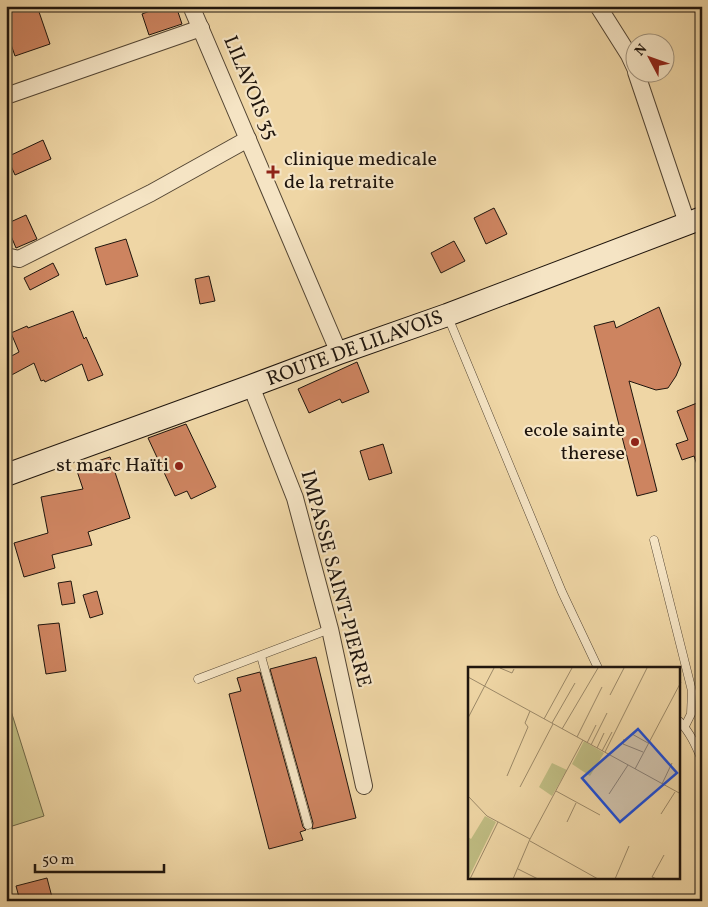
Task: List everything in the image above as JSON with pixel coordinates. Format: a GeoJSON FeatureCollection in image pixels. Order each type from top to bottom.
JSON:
{"type":"FeatureCollection","features":[{"type":"Feature","properties":{"kind":"main road","name":"ROUTE DE LILAVOIS"},"geometry":{"type":"LineString","coordinates":[[6,475],[448,315],[695,220]]}},
{"type":"Feature","properties":{"kind":"street","name":"LILAVOIS 35"},"geometry":{"type":"LineString","coordinates":[[192,6],[339,353]]}},
{"type":"Feature","properties":{"kind":"street"},"geometry":{"type":"LineString","coordinates":[[598,6],[626,50]]}},
{"type":"Feature","properties":{"kind":"street"},"geometry":{"type":"LineString","coordinates":[[6,96],[201,28]]}},
{"type":"Feature","properties":{"kind":"street"},"geometry":{"type":"LineString","coordinates":[[640,82],[695,220]]}},
{"type":"Feature","properties":{"kind":"street"},"geometry":{"type":"LineString","coordinates":[[6,256],[19,259],[151,193],[248,139]]}},
{"type":"Feature","properties":{"kind":"street","name":"IMPASSE SAINT-PIERRE"},"geometry":{"type":"LineString","coordinates":[[251,386],[295,498],[330,629],[364,786]]}},
{"type":"Feature","properties":{"kind":"lane"},"geometry":{"type":"LineString","coordinates":[[448,315],[559,583],[598,667]]}},
{"type":"Feature","properties":{"kind":"lane"},"geometry":{"type":"LineString","coordinates":[[654,540],[692,691],[690,714],[682,724],[696,744],[702,760]]}},
{"type":"Feature","properties":{"kind":"lane"},"geometry":{"type":"LineString","coordinates":[[198,679],[330,629]]}},
{"type":"Feature","properties":{"kind":"lane"},"geometry":{"type":"LineString","coordinates":[[261,656],[308,825]]}},
{"type":"Feature","properties":{"kind":"shaded area"},"geometry":{"type":"Polygon","coordinates":[[[6,695],[44,816],[6,828],[6,695]]]}},
{"type":"Feature","properties":{"kind":"building"},"geometry":{"type":"Polygon","coordinates":[[[14,6],[37,6],[50,44],[15,56],[6,30],[6,9],[14,6]]]}},
{"type":"Feature","properties":{"kind":"building"},"geometry":{"type":"Polygon","coordinates":[[[163,6],[176,6],[182,24],[149,35],[142,14],[163,6]]]}},
{"type":"Feature","properties":{"kind":"building"},"geometry":{"type":"Polygon","coordinates":[[[43,140],[51,159],[15,175],[7,157],[43,140]]]}},
{"type":"Feature","properties":{"kind":"building"},"geometry":{"type":"Polygon","coordinates":[[[494,208],[507,234],[486,244],[474,218],[494,208]]]}},
{"type":"Feature","properties":{"kind":"building"},"geometry":{"type":"Polygon","coordinates":[[[26,215],[37,239],[16,248],[6,224],[26,215]]]}},
{"type":"Feature","properties":{"kind":"building"},"geometry":{"type":"Polygon","coordinates":[[[126,239],[138,276],[106,285],[95,248],[126,239]]]}},
{"type":"Feature","properties":{"kind":"building"},"geometry":{"type":"Polygon","coordinates":[[[454,241],[465,261],[441,273],[431,253],[454,241]]]}},
{"type":"Feature","properties":{"kind":"building"},"geometry":{"type":"Polygon","coordinates":[[[53,263],[59,275],[30,290],[24,278],[53,263]]]}},
{"type":"Feature","properties":{"kind":"building"},"geometry":{"type":"Polygon","coordinates":[[[209,276],[215,301],[200,304],[195,279],[209,276]]]}},
{"type":"Feature","properties":{"kind":"building"},"geometry":{"type":"Polygon","coordinates":[[[659,307],[681,364],[668,388],[656,390],[629,381],[657,491],[637,496],[594,326],[614,321],[616,328],[659,307]]]}},
{"type":"Feature","properties":{"kind":"building"},"geometry":{"type":"Polygon","coordinates":[[[73,311],[84,339],[86,337],[103,375],[88,381],[82,364],[45,382],[44,380],[41,381],[34,363],[6,378],[6,359],[19,352],[11,333],[73,311]]]}},
{"type":"Feature","properties":{"kind":"building"},"geometry":{"type":"Polygon","coordinates":[[[357,362],[369,392],[342,403],[340,399],[309,413],[298,389],[357,362]]]}},
{"type":"Feature","properties":{"kind":"building"},"geometry":{"type":"Polygon","coordinates":[[[702,401],[702,473],[700,473],[694,456],[682,460],[676,444],[688,440],[677,411],[702,401]]]}},
{"type":"Feature","properties":{"kind":"building"},"geometry":{"type":"Polygon","coordinates":[[[186,424],[216,487],[191,499],[187,491],[175,496],[148,438],[186,424]]]}},
{"type":"Feature","properties":{"kind":"building"},"geometry":{"type":"Polygon","coordinates":[[[383,444],[392,473],[369,480],[360,451],[383,444]]]}},
{"type":"Feature","properties":{"kind":"building"},"geometry":{"type":"Polygon","coordinates":[[[110,457],[130,518],[88,532],[92,545],[52,555],[55,568],[24,577],[14,543],[48,533],[41,497],[83,489],[76,468],[110,457]]]}},
{"type":"Feature","properties":{"kind":"building"},"geometry":{"type":"Polygon","coordinates":[[[71,581],[75,603],[62,605],[58,583],[71,581]]]}},
{"type":"Feature","properties":{"kind":"building"},"geometry":{"type":"Polygon","coordinates":[[[97,591],[103,614],[90,618],[83,595],[97,591]]]}},
{"type":"Feature","properties":{"kind":"building"},"geometry":{"type":"Polygon","coordinates":[[[59,623],[66,671],[46,674],[38,625],[59,623]]]}},
{"type":"Feature","properties":{"kind":"building"},"geometry":{"type":"Polygon","coordinates":[[[316,657],[356,818],[312,829],[313,823],[270,669],[316,657]]]}},
{"type":"Feature","properties":{"kind":"building"},"geometry":{"type":"Polygon","coordinates":[[[260,672],[303,827],[306,830],[300,832],[303,840],[269,849],[229,694],[241,691],[237,678],[260,672]]]}},
{"type":"Feature","properties":{"kind":"building"},"geometry":{"type":"Polygon","coordinates":[[[47,878],[53,901],[20,901],[16,886],[47,878]]]}},
{"type":"Feature","properties":{"kind":"place","name":"clinique medicale de la retraite"},"geometry":{"type":"Point","coordinates":[273,172]}},
{"type":"Feature","properties":{"kind":"place","name":"ecole sainte therese"},"geometry":{"type":"Point","coordinates":[635,442]}},
{"type":"Feature","properties":{"kind":"place","name":"st marc Haïti"},"geometry":{"type":"Point","coordinates":[179,466]}}]}
